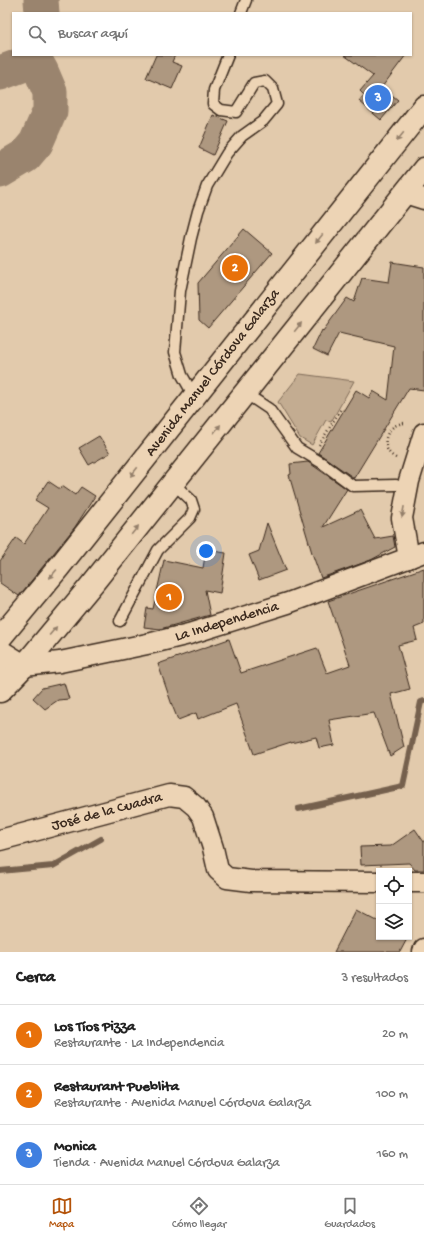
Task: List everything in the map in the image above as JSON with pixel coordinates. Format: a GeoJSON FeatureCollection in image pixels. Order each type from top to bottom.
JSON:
{"type":"FeatureCollection","features":[{"type":"Feature","properties":{"kind":"main road","name":"Avenida Manuel Córdova Galarza"},"geometry":{"type":"LineString","coordinates":[[0,638],[59,567],[424,107]]}},
{"type":"Feature","properties":{"kind":"main road"},"geometry":{"type":"LineString","coordinates":[[0,691],[26,664],[245,393],[414,196],[424,169]]}},
{"type":"Feature","properties":{"kind":"main road"},"geometry":{"type":"LineString","coordinates":[[0,651],[26,664]]}},
{"type":"Feature","properties":{"kind":"street"},"geometry":{"type":"LineString","coordinates":[[417,428],[402,518],[417,555]]}},
{"type":"Feature","properties":{"kind":"street","name":"La Independencia"},"geometry":{"type":"LineString","coordinates":[[0,673],[26,664],[60,662],[189,634],[288,603],[417,555]]}},
{"type":"Feature","properties":{"kind":"street","name":"José de la Cuadra"},"geometry":{"type":"LineString","coordinates":[[0,840],[169,795],[184,797],[196,806],[203,817],[218,870],[227,878],[251,881],[376,882]]}},
{"type":"Feature","properties":{"kind":"street"},"geometry":{"type":"LineString","coordinates":[[412,882],[424,882]]}},
{"type":"Feature","properties":{"kind":"lane"},"geometry":{"type":"LineString","coordinates":[[241,12],[246,0]]}},
{"type":"Feature","properties":{"kind":"lane"},"geometry":{"type":"LineString","coordinates":[[194,396],[182,375],[175,352],[180,291],[196,218],[207,186],[227,153],[242,136],[263,121],[277,104],[273,89],[265,81],[254,83],[236,112],[221,110],[213,104],[214,90],[228,56]]}},
{"type":"Feature","properties":{"kind":"lane"},"geometry":{"type":"LineString","coordinates":[[245,393],[269,409],[297,448],[322,463],[353,486],[396,485]]}},
{"type":"Feature","properties":{"kind":"lane"},"geometry":{"type":"LineString","coordinates":[[120,621],[158,550],[190,518],[194,509],[191,500],[173,483]]}},
{"type":"Feature","properties":{"kind":"path"},"geometry":{"type":"LineString","coordinates":[[312,458],[341,409],[343,410]]}},
{"type":"Feature","properties":{"kind":"path"},"geometry":{"type":"LineString","coordinates":[[396,485],[399,460],[388,451],[386,436],[389,430],[395,425],[402,423],[417,428]]}},
{"type":"Feature","properties":{"kind":"shaded area"},"geometry":{"type":"Polygon","coordinates":[[[300,374],[354,381],[331,422],[326,420],[312,445],[300,438],[278,402],[300,374]]]}},
{"type":"Feature","properties":{"kind":"building"},"geometry":{"type":"Polygon","coordinates":[[[156,56],[175,56],[172,62],[182,66],[172,89],[146,78],[156,56]]]}},
{"type":"Feature","properties":{"kind":"building"},"geometry":{"type":"Polygon","coordinates":[[[345,56],[405,56],[382,87],[398,100],[381,120],[359,101],[364,95],[360,91],[373,76],[345,56]]]}},
{"type":"Feature","properties":{"kind":"building"},"geometry":{"type":"Polygon","coordinates":[[[213,115],[228,121],[213,155],[199,148],[213,115]]]}},
{"type":"Feature","properties":{"kind":"building"},"geometry":{"type":"Polygon","coordinates":[[[244,229],[272,253],[208,328],[199,320],[198,283],[244,229]]]}},
{"type":"Feature","properties":{"kind":"building"},"geometry":{"type":"Polygon","coordinates":[[[392,262],[424,267],[424,390],[409,388],[354,478],[318,453],[356,390],[369,398],[373,391],[388,400],[394,346],[339,333],[327,356],[313,349],[322,330],[323,331],[347,298],[354,302],[362,278],[389,282],[392,262]]]}},
{"type":"Feature","properties":{"kind":"building"},"geometry":{"type":"Polygon","coordinates":[[[99,436],[110,453],[89,465],[79,448],[99,436]]]}},
{"type":"Feature","properties":{"kind":"building"},"geometry":{"type":"Polygon","coordinates":[[[308,462],[347,489],[323,527],[360,510],[375,539],[393,536],[395,547],[371,560],[321,578],[289,475],[291,474],[290,464],[308,462]]]}},
{"type":"Feature","properties":{"kind":"building"},"geometry":{"type":"Polygon","coordinates":[[[48,481],[60,489],[62,486],[75,495],[81,487],[95,496],[75,527],[19,596],[0,583],[0,561],[16,538],[24,544],[48,508],[35,500],[48,481]]]}},
{"type":"Feature","properties":{"kind":"building"},"geometry":{"type":"Polygon","coordinates":[[[267,523],[286,570],[259,580],[249,555],[259,551],[267,523]]]}},
{"type":"Feature","properties":{"kind":"building"},"geometry":{"type":"Polygon","coordinates":[[[206,550],[226,553],[220,593],[205,590],[210,615],[160,629],[144,627],[147,608],[153,609],[164,560],[203,568],[206,550]]]}},
{"type":"Feature","properties":{"kind":"building"},"geometry":{"type":"Polygon","coordinates":[[[424,568],[424,624],[414,628],[417,640],[398,645],[410,689],[391,694],[404,747],[390,756],[374,713],[329,720],[334,745],[319,748],[316,737],[291,742],[254,754],[236,704],[198,719],[196,713],[178,720],[158,664],[229,639],[241,673],[317,648],[327,673],[350,665],[328,601],[424,568]]]}},
{"type":"Feature","properties":{"kind":"building"},"geometry":{"type":"Polygon","coordinates":[[[64,683],[69,699],[58,700],[45,709],[33,698],[42,688],[64,683]]]}},
{"type":"Feature","properties":{"kind":"building"},"geometry":{"type":"Polygon","coordinates":[[[415,829],[424,842],[424,870],[415,870],[409,863],[361,865],[360,847],[391,846],[415,829]]]}},
{"type":"Feature","properties":{"kind":"building"},"geometry":{"type":"Polygon","coordinates":[[[356,909],[376,919],[376,940],[406,940],[400,952],[334,952],[356,909]]]}},
{"type":"Feature","properties":{"kind":"waterway"},"geometry":{"type":"LineString","coordinates":[[41,0],[42,12]]}},
{"type":"Feature","properties":{"kind":"waterway"},"geometry":{"type":"LineString","coordinates":[[0,73],[19,66],[34,56]]}},
{"type":"Feature","properties":{"kind":"waterway"},"geometry":{"type":"LineString","coordinates":[[0,171],[25,156],[36,143],[50,111],[50,92],[33,57]]}},
{"type":"Feature","properties":{"kind":"waterway"},"geometry":{"type":"LineString","coordinates":[[298,809],[403,786],[421,702],[424,701]]}},
{"type":"Feature","properties":{"kind":"waterway"},"geometry":{"type":"LineString","coordinates":[[0,871],[53,866],[101,839]]}},
{"type":"Feature","properties":{"kind":"place","name":"Monica"},"geometry":{"type":"Point","coordinates":[378,98]}},
{"type":"Feature","properties":{"kind":"place","name":"Restaurant Pueblita"},"geometry":{"type":"Point","coordinates":[235,268]}},
{"type":"Feature","properties":{"kind":"place","name":"Los Tíos Pizza"},"geometry":{"type":"Point","coordinates":[169,597]}}]}
